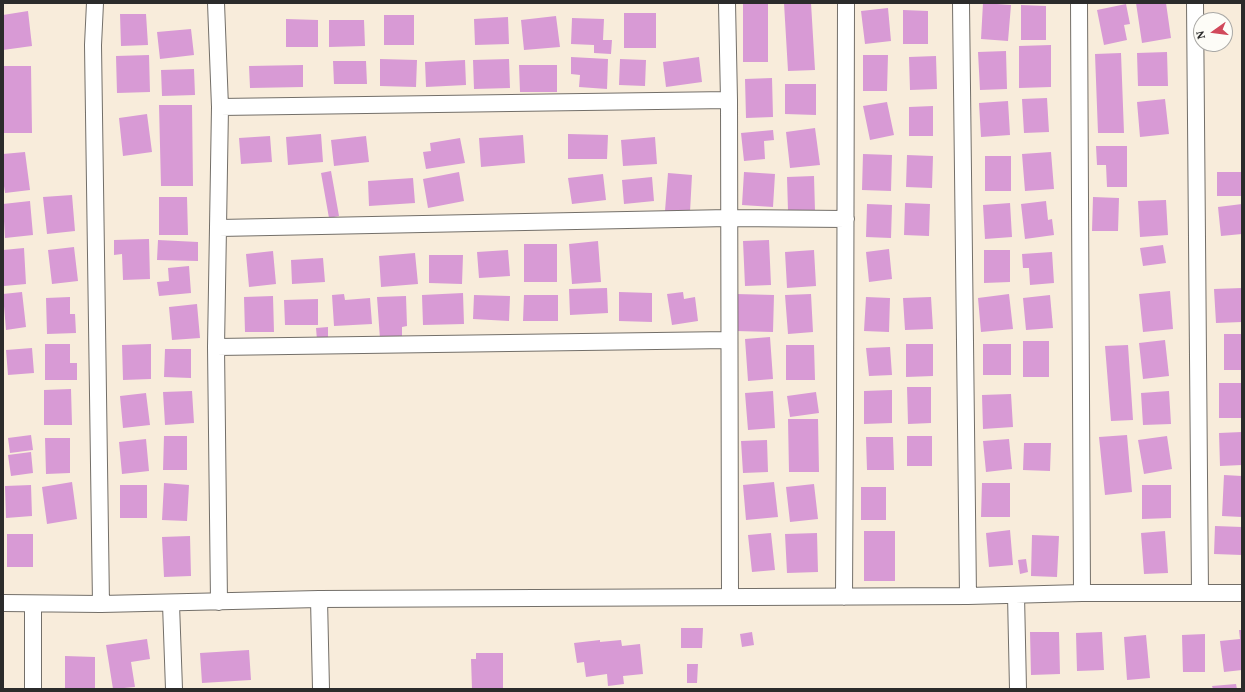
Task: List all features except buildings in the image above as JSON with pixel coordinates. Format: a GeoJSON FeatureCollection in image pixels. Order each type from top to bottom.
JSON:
{"type":"FeatureCollection","features":[{"type":"Feature","properties":{"kind":"street"},"geometry":{"type":"LineString","coordinates":[[95,3],[93,45],[101,604]]}},
{"type":"Feature","properties":{"kind":"street"},"geometry":{"type":"LineString","coordinates":[[216,3],[220,107],[216,347],[219,602]]}},
{"type":"Feature","properties":{"kind":"street"},"geometry":{"type":"LineString","coordinates":[[727,3],[729,100],[730,597]]}},
{"type":"Feature","properties":{"kind":"street"},"geometry":{"type":"LineString","coordinates":[[844,597],[846,3]]}},
{"type":"Feature","properties":{"kind":"street"},"geometry":{"type":"LineString","coordinates":[[961,3],[968,596]]}},
{"type":"Feature","properties":{"kind":"street"},"geometry":{"type":"LineString","coordinates":[[1079,3],[1082,593]]}},
{"type":"Feature","properties":{"kind":"street"},"geometry":{"type":"LineString","coordinates":[[1195,3],[1200,593]]}},
{"type":"Feature","properties":{"kind":"street"},"geometry":{"type":"LineString","coordinates":[[220,107],[729,100]]}},
{"type":"Feature","properties":{"kind":"street"},"geometry":{"type":"LineString","coordinates":[[218,228],[729,218],[846,219]]}},
{"type":"Feature","properties":{"kind":"street"},"geometry":{"type":"LineString","coordinates":[[216,347],[729,340]]}},
{"type":"Feature","properties":{"kind":"street"},"geometry":{"type":"LineString","coordinates":[[3,603],[172,604],[319,599],[844,597],[1082,593],[1242,593]]}},
{"type":"Feature","properties":{"kind":"street"},"geometry":{"type":"LineString","coordinates":[[1016,595],[1018,689]]}},
{"type":"Feature","properties":{"kind":"street"},"geometry":{"type":"LineString","coordinates":[[319,599],[320,689]]}},
{"type":"Feature","properties":{"kind":"street"},"geometry":{"type":"LineString","coordinates":[[33,604],[33,689]]}},
{"type":"Feature","properties":{"kind":"street"},"geometry":{"type":"LineString","coordinates":[[172,604],[174,689]]}}]}
